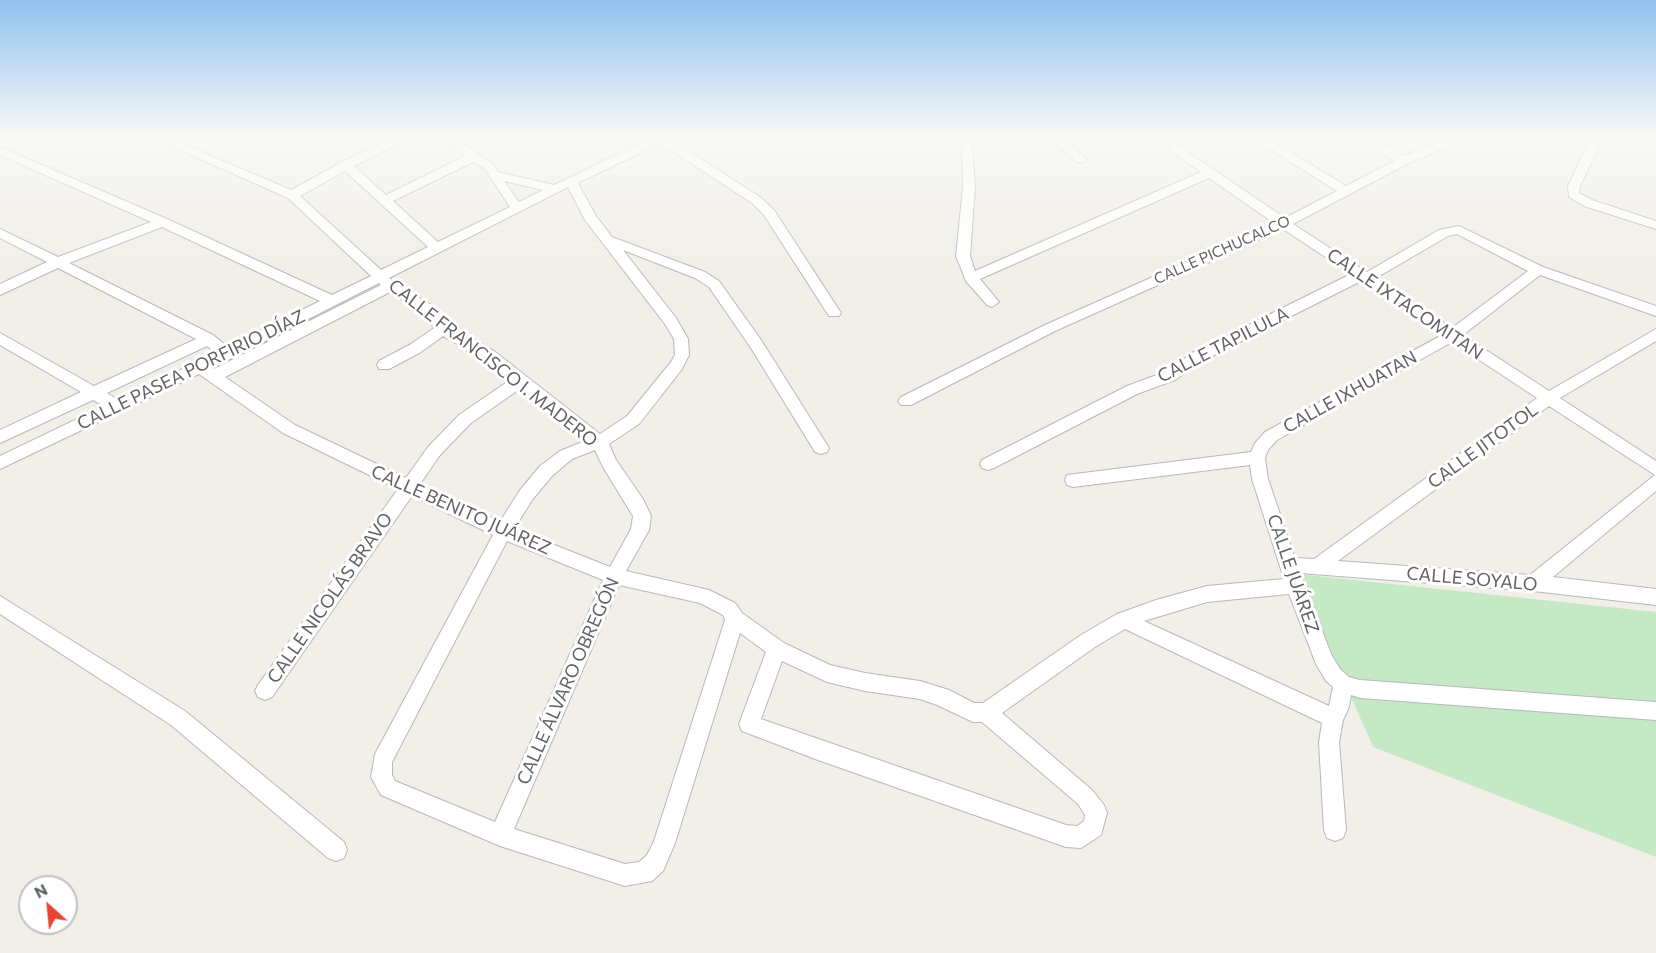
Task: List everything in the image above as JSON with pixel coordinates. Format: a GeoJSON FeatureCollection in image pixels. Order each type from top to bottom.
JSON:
{"type":"FeatureCollection","features":[{"type":"Feature","properties":{"kind":"street"},"geometry":{"type":"LineString","coordinates":[[67,180],[330,300]]}},
{"type":"Feature","properties":{"kind":"street","name":"CALLE FRANCISCO I. MADERO"},"geometry":{"type":"LineString","coordinates":[[258,180],[292,195],[386,281],[431,311],[442,329],[489,355],[600,442],[609,463],[638,504],[642,516],[640,530]]}},
{"type":"Feature","properties":{"kind":"street"},"geometry":{"type":"LineString","coordinates":[[292,195],[318,180]]}},
{"type":"Feature","properties":{"kind":"street"},"geometry":{"type":"LineString","coordinates":[[364,180],[437,248]]}},
{"type":"Feature","properties":{"kind":"street"},"geometry":{"type":"LineString","coordinates":[[386,200],[426,180]]}},
{"type":"Feature","properties":{"kind":"street"},"geometry":{"type":"LineString","coordinates":[[499,180],[516,207]]}},
{"type":"Feature","properties":{"kind":"street"},"geometry":{"type":"LineString","coordinates":[[518,180],[555,189]]}},
{"type":"Feature","properties":{"kind":"street"},"geometry":{"type":"LineString","coordinates":[[727,180],[756,200],[769,213],[834,313]]}},
{"type":"Feature","properties":{"kind":"street"},"geometry":{"type":"LineString","coordinates":[[969,180],[963,256],[971,278],[992,302]]}},
{"type":"Feature","properties":{"kind":"street"},"geometry":{"type":"LineString","coordinates":[[971,278],[1193,180]]}},
{"type":"Feature","properties":{"kind":"street","name":"CALLE IXTACOMITAN"},"geometry":{"type":"LineString","coordinates":[[1221,180],[1547,399],[1656,469]]}},
{"type":"Feature","properties":{"kind":"street"},"geometry":{"type":"LineString","coordinates":[[1328,180],[1345,191]]}},
{"type":"Feature","properties":{"kind":"street","name":"CALLE PICHUCALCO"},"geometry":{"type":"LineString","coordinates":[[906,401],[981,362],[1109,301],[1284,224],[1365,180]]}},
{"type":"Feature","properties":{"kind":"street"},"geometry":{"type":"LineString","coordinates":[[1577,180],[1573,194],[1588,203],[1656,225]]}},
{"type":"Feature","properties":{"kind":"street"},"geometry":{"type":"LineString","coordinates":[[214,376],[386,281],[437,248],[571,181],[590,218],[671,321],[681,339],[682,355],[678,365],[633,420],[600,442],[566,455],[546,471],[526,495],[503,532],[382,761],[381,777],[387,788],[500,835],[625,874],[644,873],[655,863],[664,843],[735,619]]}},
{"type":"Feature","properties":{"kind":"street"},"geometry":{"type":"LineString","coordinates":[[0,290],[59,262],[162,222]]}},
{"type":"Feature","properties":{"kind":"street","name":"CALLE TAPILULA"},"geometry":{"type":"LineString","coordinates":[[988,464],[1132,390],[1170,376],[1197,357],[1364,276],[1444,233],[1459,230],[1538,270]]}},
{"type":"Feature","properties":{"kind":"street"},"geometry":{"type":"LineString","coordinates":[[0,233],[208,339],[227,353]]}},
{"type":"Feature","properties":{"kind":"street"},"geometry":{"type":"LineString","coordinates":[[605,239],[700,275],[714,284],[734,310],[821,448]]}},
{"type":"Feature","properties":{"kind":"street"},"geometry":{"type":"LineString","coordinates":[[1538,270],[1656,311]]}},
{"type":"Feature","properties":{"kind":"street","name":"CALLE IXHUATAN"},"geometry":{"type":"LineString","coordinates":[[1257,458],[1261,447],[1272,436],[1453,335],[1538,270]]}},
{"type":"Feature","properties":{"kind":"street","name":"CALLE PASEA PORFIRIO DÍAZ"},"geometry":{"type":"LineString","coordinates":[[0,463],[200,367],[330,300],[386,281]]}},
{"type":"Feature","properties":{"kind":"street"},"geometry":{"type":"LineString","coordinates":[[384,365],[416,348],[442,329]]}},
{"type":"Feature","properties":{"kind":"street","name":"CALLE JITOTOL"},"geometry":{"type":"LineString","coordinates":[[1317,567],[1547,399],[1656,334]]}},
{"type":"Feature","properties":{"kind":"street"},"geometry":{"type":"LineString","coordinates":[[0,338],[118,407]]}},
{"type":"Feature","properties":{"kind":"street"},"geometry":{"type":"LineString","coordinates":[[0,437],[208,339]]}},
{"type":"Feature","properties":{"kind":"street","name":"CALLE BENITO JUÁREZ"},"geometry":{"type":"LineString","coordinates":[[200,367],[289,429],[503,532],[614,576],[703,596],[729,609],[735,619],[777,649],[827,673],[865,682],[920,690],[942,697],[973,713],[986,712]]}},
{"type":"Feature","properties":{"kind":"street","name":"CALLE NICOLÁS BRAVO"},"geometry":{"type":"LineString","coordinates":[[265,691],[434,451],[465,419],[521,380]]}},
{"type":"Feature","properties":{"kind":"street"},"geometry":{"type":"LineString","coordinates":[[1073,480],[1257,458]]}},
{"type":"Feature","properties":{"kind":"street","name":"CALLE JUÁREZ"},"geometry":{"type":"LineString","coordinates":[[1257,458],[1260,479],[1295,586],[1323,658],[1333,675],[1343,684]]}},
{"type":"Feature","properties":{"kind":"street"},"geometry":{"type":"LineString","coordinates":[[1533,583],[1656,481]]}},
{"type":"Feature","properties":{"kind":"street","name":"CALLE ÁLVARO OBREGÓN"},"geometry":{"type":"LineString","coordinates":[[500,835],[614,576],[640,530]]}},
{"type":"Feature","properties":{"kind":"street","name":"CALLE SOYALO"},"geometry":{"type":"LineString","coordinates":[[1288,565],[1533,583],[1656,597]]}},
{"type":"Feature","properties":{"kind":"street"},"geometry":{"type":"LineString","coordinates":[[777,649],[749,724],[1030,824],[1066,836],[1081,837],[1093,827],[1096,813],[1085,797],[986,712],[1088,641],[1124,621],[1156,608],[1206,594],[1295,586]]}},
{"type":"Feature","properties":{"kind":"street"},"geometry":{"type":"LineString","coordinates":[[0,604],[178,718],[336,850]]}},
{"type":"Feature","properties":{"kind":"street"},"geometry":{"type":"LineString","coordinates":[[1124,621],[1333,718]]}},
{"type":"Feature","properties":{"kind":"street"},"geometry":{"type":"LineString","coordinates":[[1335,830],[1329,742],[1343,684],[1360,689],[1656,711]]}},
{"type":"Feature","properties":{"kind":"green space"},"geometry":{"type":"Polygon","coordinates":[[[1297,574],[1656,612],[1656,857],[1373,747],[1297,574]]]}}]}
